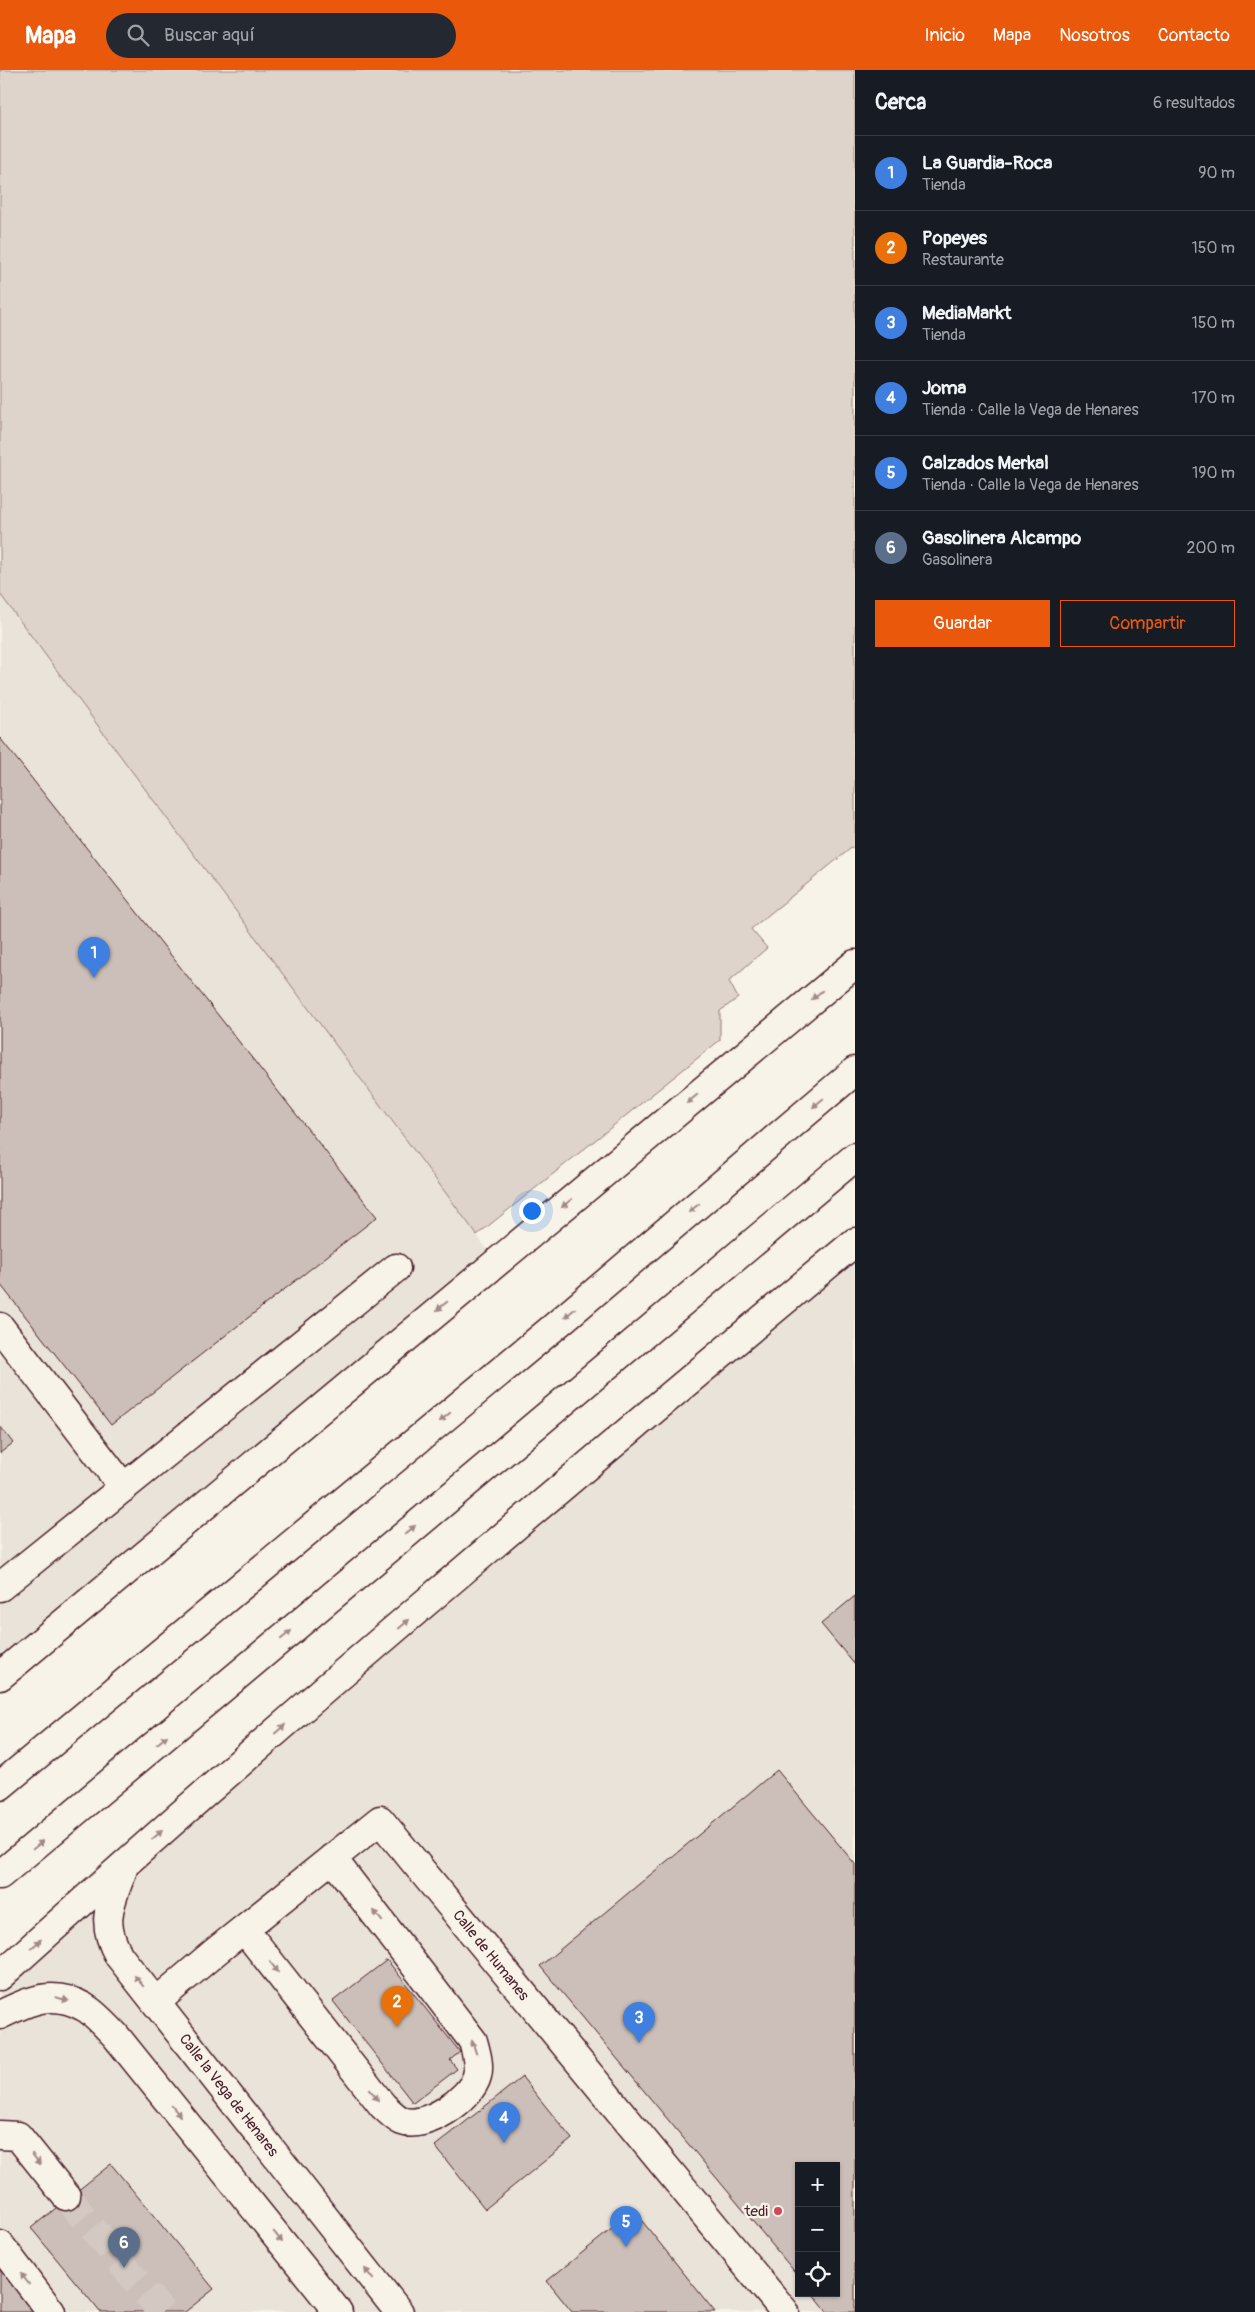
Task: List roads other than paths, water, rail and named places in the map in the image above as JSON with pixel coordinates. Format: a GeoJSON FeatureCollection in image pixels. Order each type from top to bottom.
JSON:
{"type":"FeatureCollection","features":[{"type":"Feature","properties":{"kind":"main road"},"geometry":{"type":"LineString","coordinates":[[0,1676],[855,964]]}},
{"type":"Feature","properties":{"kind":"main road"},"geometry":{"type":"LineString","coordinates":[[0,1786],[554,1327],[855,1071]]}},
{"type":"Feature","properties":{"kind":"main road"},"geometry":{"type":"LineString","coordinates":[[0,1875],[855,1157]]}},
{"type":"Feature","properties":{"kind":"main road"},"geometry":{"type":"LineString","coordinates":[[0,1976],[124,1864],[638,1422],[855,1242]]}},
{"type":"Feature","properties":{"kind":"main road"},"geometry":{"type":"LineString","coordinates":[[0,1587],[396,1268]]}},
{"type":"Feature","properties":{"kind":"main road"},"geometry":{"type":"LineString","coordinates":[[0,1327],[124,1488]]}},
{"type":"Feature","properties":{"kind":"main road","name":"Calle de Humanes"},"geometry":{"type":"LineString","coordinates":[[156,2002],[380,1820],[785,2312]]}},
{"type":"Feature","properties":{"kind":"main road"},"geometry":{"type":"LineString","coordinates":[[244,1929],[383,2106],[402,2120],[419,2123],[438,2115],[468,2093],[478,2076],[478,2058],[473,2041],[332,1858]]}},
{"type":"Feature","properties":{"kind":"main road","name":"Calle la Vega de Henares"},"geometry":{"type":"LineString","coordinates":[[124,1864],[107,1915],[110,1939],[119,1956],[399,2312]]}},
{"type":"Feature","properties":{"kind":"main road"},"geometry":{"type":"LineString","coordinates":[[0,2015],[28,2001],[56,1997],[84,2007],[115,2035],[338,2312]]}},
{"type":"Feature","properties":{"kind":"main road"},"geometry":{"type":"LineString","coordinates":[[6,2140],[66,2196]]}},
{"type":"Feature","properties":{"kind":"main road"},"geometry":{"type":"LineString","coordinates":[[0,2245],[51,2312]]}},
{"type":"Feature","properties":{"kind":"tunnel"},"geometry":{"type":"LineString","coordinates":[[66,2196],[162,2312]]}},
{"type":"Feature","properties":{"kind":"place","name":"La Guardia-Roca"},"geometry":{"type":"Point","coordinates":[94,978]}},
{"type":"Feature","properties":{"kind":"place","name":"Popeyes"},"geometry":{"type":"Point","coordinates":[397,2027]}},
{"type":"Feature","properties":{"kind":"place","name":"MediaMarkt"},"geometry":{"type":"Point","coordinates":[639,2043]}},
{"type":"Feature","properties":{"kind":"place","name":"Joma"},"geometry":{"type":"Point","coordinates":[504,2143]}},
{"type":"Feature","properties":{"kind":"place","name":"tedi"},"geometry":{"type":"Point","coordinates":[778,2211]}},
{"type":"Feature","properties":{"kind":"place","name":"Calzados Merkal"},"geometry":{"type":"Point","coordinates":[626,2247]}},
{"type":"Feature","properties":{"kind":"place","name":"Gasolinera Alcampo"},"geometry":{"type":"Point","coordinates":[124,2268]}}]}
